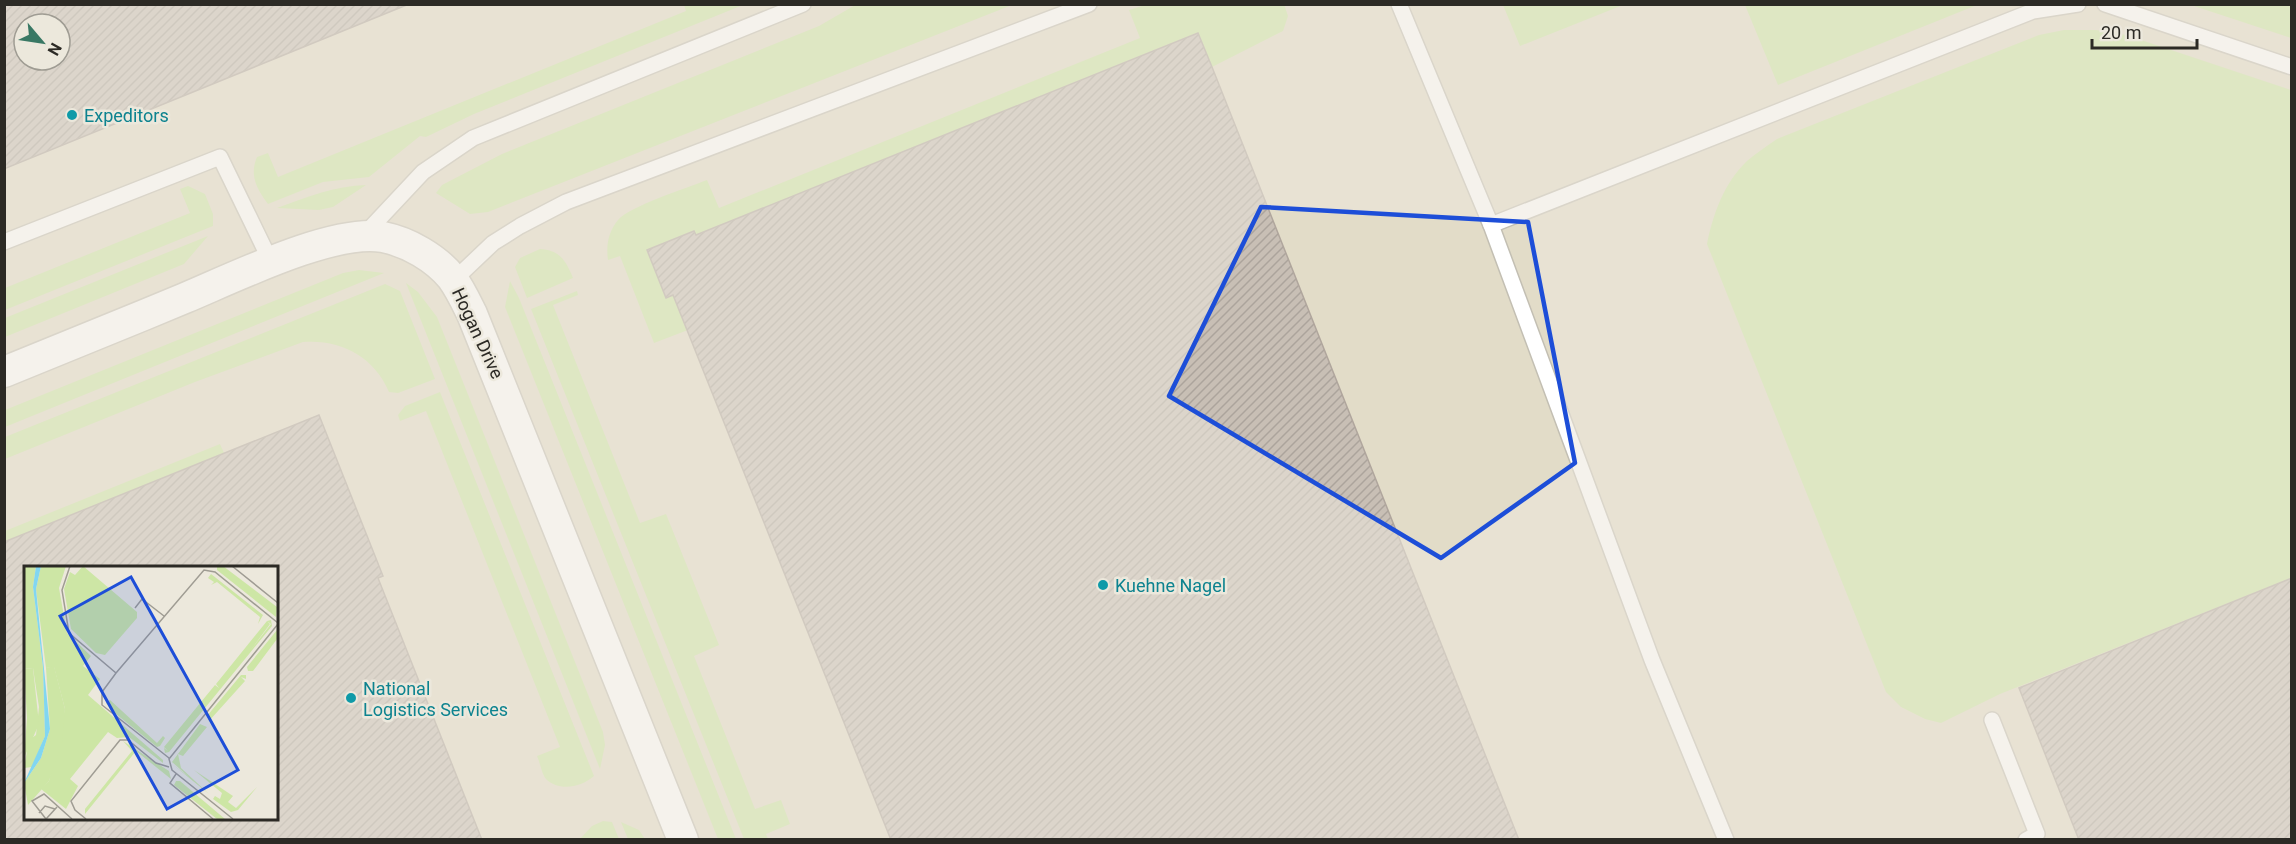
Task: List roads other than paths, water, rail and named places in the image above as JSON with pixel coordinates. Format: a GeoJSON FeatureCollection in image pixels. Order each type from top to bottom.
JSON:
{"type":"FeatureCollection","features":[{"type":"Feature","properties":{"kind":"street","name":"Hogan Drive"},"geometry":{"type":"LineString","coordinates":[[4,372],[271,262],[330,242],[363,236],[383,237],[415,249],[444,269],[454,280],[472,314],[683,840]]}},
{"type":"Feature","properties":{"kind":"lane"},"geometry":{"type":"LineString","coordinates":[[363,236],[423,172],[473,138],[803,4]]}},
{"type":"Feature","properties":{"kind":"lane"},"geometry":{"type":"LineString","coordinates":[[454,280],[493,243],[566,202],[1089,4]]}},
{"type":"Feature","properties":{"kind":"lane"},"geometry":{"type":"LineString","coordinates":[[1399,4],[1491,225],[1652,660],[1726,840]]}},
{"type":"Feature","properties":{"kind":"lane"},"geometry":{"type":"LineString","coordinates":[[1491,225],[2033,11],[2078,4]]}},
{"type":"Feature","properties":{"kind":"lane"},"geometry":{"type":"LineString","coordinates":[[2105,4],[2292,68]]}},
{"type":"Feature","properties":{"kind":"lane"},"geometry":{"type":"LineString","coordinates":[[4,242],[220,157],[271,262]]}},
{"type":"Feature","properties":{"kind":"lane"},"geometry":{"type":"LineString","coordinates":[[1992,720],[2037,834],[2026,840]]}},
{"type":"Feature","properties":{"kind":"place","name":"Expeditors"},"geometry":{"type":"Point","coordinates":[72,115]}},
{"type":"Feature","properties":{"kind":"place","name":"Kuehne Nagel"},"geometry":{"type":"Point","coordinates":[1103,585]}},
{"type":"Feature","properties":{"kind":"place","name":"National Logistics Services"},"geometry":{"type":"Point","coordinates":[351,698]}}]}
